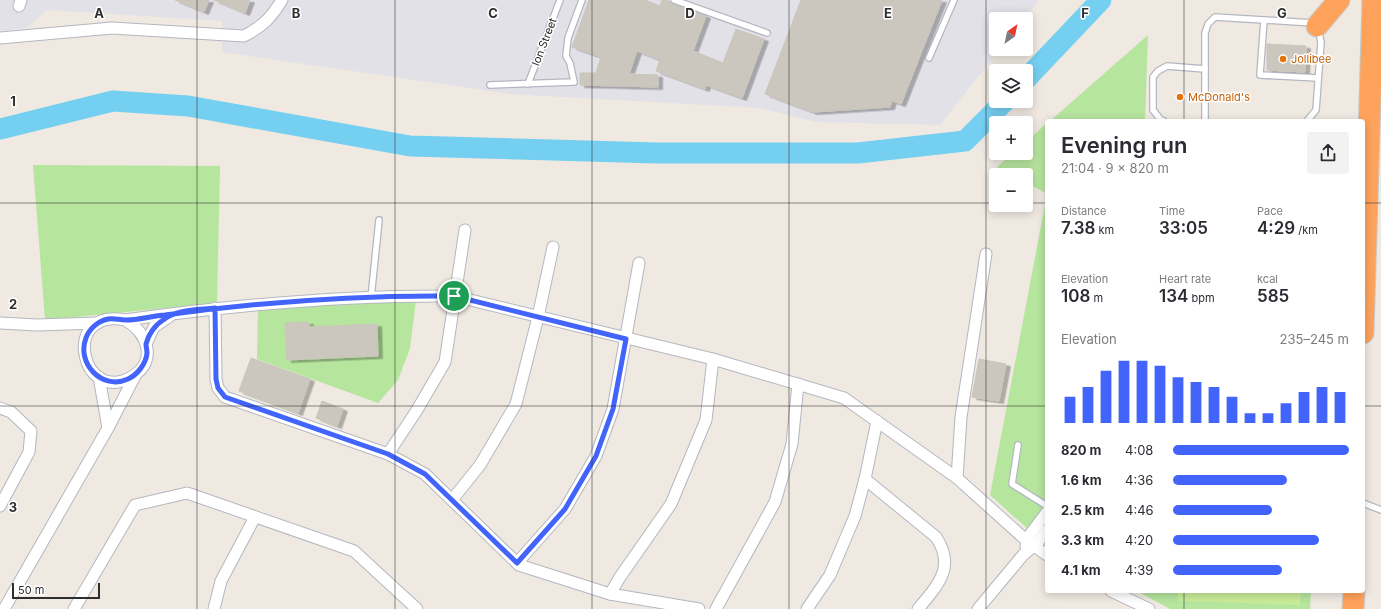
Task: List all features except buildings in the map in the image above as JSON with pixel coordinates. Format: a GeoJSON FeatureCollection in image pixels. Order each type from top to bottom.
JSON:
{"type":"FeatureCollection","features":[{"type":"Feature","properties":{"kind":"highway"},"geometry":{"type":"LineString","coordinates":[[1317,26],[1340,0]]}},
{"type":"Feature","properties":{"kind":"highway"},"geometry":{"type":"LineString","coordinates":[[1365,266],[1373,0]]}},
{"type":"Feature","properties":{"kind":"highway"},"geometry":{"type":"LineString","coordinates":[[1353,609],[1354,593]]}},
{"type":"Feature","properties":{"kind":"street"},"geometry":{"type":"LineString","coordinates":[[0,38],[112,28],[244,36],[260,28],[272,16],[282,0]]}},
{"type":"Feature","properties":{"kind":"street"},"geometry":{"type":"LineString","coordinates":[[388,454],[417,410],[445,362],[464,230]]}},
{"type":"Feature","properties":{"kind":"street"},"geometry":{"type":"LineString","coordinates":[[452,500],[480,465],[516,404],[538,317],[552,247]]}},
{"type":"Feature","properties":{"kind":"street"},"geometry":{"type":"LineString","coordinates":[[957,478],[961,417],[986,254]]}},
{"type":"Feature","properties":{"kind":"street"},"geometry":{"type":"LineString","coordinates":[[517,563],[565,509],[596,456],[613,409],[639,263]]}},
{"type":"Feature","properties":{"kind":"street"},"geometry":{"type":"LineString","coordinates":[[136,374],[128,379],[118,382],[108,381],[91,371],[86,363],[83,353],[84,344],[87,334],[98,323],[107,319],[125,320],[215,308],[372,298],[454,296],[713,359],[844,398],[957,478],[1030,543],[1045,553]]}},
{"type":"Feature","properties":{"kind":"street"},"geometry":{"type":"LineString","coordinates":[[215,308],[216,379],[218,388],[225,397],[388,454],[425,474],[517,563],[610,594],[699,609]]}},
{"type":"Feature","properties":{"kind":"street"},"geometry":{"type":"LineString","coordinates":[[146,344],[154,327],[174,313]]}},
{"type":"Feature","properties":{"kind":"street"},"geometry":{"type":"LineString","coordinates":[[4,609],[108,428],[136,374],[143,365],[147,355],[146,344],[142,333],[135,325],[125,320]]}},
{"type":"Feature","properties":{"kind":"street"},"geometry":{"type":"LineString","coordinates":[[0,323],[37,325],[98,323]]}},
{"type":"Feature","properties":{"kind":"street"},"geometry":{"type":"LineString","coordinates":[[70,323],[87,334]]}},
{"type":"Feature","properties":{"kind":"street"},"geometry":{"type":"LineString","coordinates":[[610,594],[620,577],[671,504],[706,420],[713,359]]}},
{"type":"Feature","properties":{"kind":"street"},"geometry":{"type":"LineString","coordinates":[[99,377],[108,428]]}},
{"type":"Feature","properties":{"kind":"street"},"geometry":{"type":"LineString","coordinates":[[716,609],[775,502],[792,444],[798,384]]}},
{"type":"Feature","properties":{"kind":"street"},"geometry":{"type":"LineString","coordinates":[[0,408],[11,412],[31,431],[29,452],[0,506]]}},
{"type":"Feature","properties":{"kind":"street"},"geometry":{"type":"LineString","coordinates":[[807,609],[830,575],[855,516],[878,421]]}},
{"type":"Feature","properties":{"kind":"street"},"geometry":{"type":"LineString","coordinates":[[865,479],[936,537],[943,547],[946,559],[944,573],[937,586],[918,609]]}},
{"type":"Feature","properties":{"kind":"street"},"geometry":{"type":"LineString","coordinates":[[74,609],[135,505],[187,493],[354,551],[410,607]]}},
{"type":"Feature","properties":{"kind":"street"},"geometry":{"type":"LineString","coordinates":[[1030,543],[1029,536],[1045,515]]}},
{"type":"Feature","properties":{"kind":"street"},"geometry":{"type":"LineString","coordinates":[[214,609],[220,581],[255,517]]}},
{"type":"Feature","properties":{"kind":"street"},"geometry":{"type":"LineString","coordinates":[[978,609],[1023,555],[1030,543],[1045,532]]}},
{"type":"Feature","properties":{"kind":"street"},"geometry":{"type":"LineString","coordinates":[[1115,593],[1149,609]]}},
{"type":"Feature","properties":{"kind":"lane","name":"Ion Street"},"geometry":{"type":"LineString","coordinates":[[528,84],[560,0]]}},
{"type":"Feature","properties":{"kind":"lane","name":"Ion Street"},"geometry":{"type":"LineString","coordinates":[[490,85],[574,82],[570,63],[566,56],[568,38],[582,0]]}},
{"type":"Feature","properties":{"kind":"lane"},"geometry":{"type":"LineString","coordinates":[[674,0],[767,33]]}},
{"type":"Feature","properties":{"kind":"lane"},"geometry":{"type":"LineString","coordinates":[[929,58],[954,0]]}},
{"type":"Feature","properties":{"kind":"lane"},"geometry":{"type":"LineString","coordinates":[[1205,119],[1205,33],[1208,24],[1215,17],[1312,22],[1317,26],[1321,42],[1316,110],[1309,119]]}},
{"type":"Feature","properties":{"kind":"lane"},"geometry":{"type":"LineString","coordinates":[[1264,20],[1260,75],[1318,78]]}},
{"type":"Feature","properties":{"kind":"lane"},"geometry":{"type":"LineString","coordinates":[[1160,119],[1153,110],[1153,78],[1158,71],[1167,66],[1205,69]]}},
{"type":"Feature","properties":{"kind":"lane"},"geometry":{"type":"LineString","coordinates":[[372,298],[379,220]]}},
{"type":"Feature","properties":{"kind":"lane"},"geometry":{"type":"LineString","coordinates":[[1018,445],[1012,484],[1045,505]]}},
{"type":"Feature","properties":{"kind":"lane"},"geometry":{"type":"LineString","coordinates":[[1365,504],[1381,510]]}},
{"type":"Feature","properties":{"kind":"shaded area"},"geometry":{"type":"Polygon","coordinates":[[[0,0],[1039,0],[1030,12],[989,12],[989,56],[994,56],[940,125],[815,122],[760,108],[510,94],[222,52],[222,21],[47,10],[26,28],[0,31],[0,0]]]}},
{"type":"Feature","properties":{"kind":"green space"},"geometry":{"type":"Polygon","coordinates":[[[1148,35],[1145,119],[1052,119],[1148,35]]]}},
{"type":"Feature","properties":{"kind":"green space"},"geometry":{"type":"Polygon","coordinates":[[[1045,125],[1045,193],[1033,186],[1033,168],[997,167],[1005,160],[1033,160],[1033,136],[1045,125]]]}},
{"type":"Feature","properties":{"kind":"green space"},"geometry":{"type":"Polygon","coordinates":[[[33,165],[220,166],[217,303],[45,320],[33,165]]]}},
{"type":"Feature","properties":{"kind":"green space"},"geometry":{"type":"Polygon","coordinates":[[[1045,205],[1045,506],[1029,530],[990,495],[1045,205]]]}},
{"type":"Feature","properties":{"kind":"green space"},"geometry":{"type":"Polygon","coordinates":[[[416,300],[410,348],[398,380],[378,403],[257,359],[258,308],[416,300]]]}},
{"type":"Feature","properties":{"kind":"green space"},"geometry":{"type":"Polygon","coordinates":[[[1141,593],[1311,593],[1310,609],[1170,609],[1141,593]]]}},
{"type":"Feature","properties":{"kind":"green space"},"geometry":{"type":"Polygon","coordinates":[[[1178,593],[1301,593],[1300,605],[1178,601],[1178,593]]]}},
{"type":"Feature","properties":{"kind":"waterway"},"geometry":{"type":"LineString","coordinates":[[1033,72],[1101,0]]}},
{"type":"Feature","properties":{"kind":"waterway"},"geometry":{"type":"LineString","coordinates":[[0,129],[113,101],[188,106],[410,146],[657,153],[858,153],[965,141],[998,108]]}},
{"type":"Feature","properties":{"kind":"place","name":"Jollibee"},"geometry":{"type":"Point","coordinates":[1283,59]}},
{"type":"Feature","properties":{"kind":"place","name":"McDonald's"},"geometry":{"type":"Point","coordinates":[1180,97]}},
{"type":"Feature","properties":{"kind":"route"},"geometry":{"type":"LineString","coordinates":[[454,296],[372,298],[252,305],[215,308],[125,320],[116,318],[107,319],[98,323],[87,334],[83,353],[86,363],[91,371],[99,377],[108,381],[118,382],[128,379],[136,374],[143,365],[147,355],[146,344],[154,327],[163,319],[174,313],[215,308],[216,379],[218,388],[225,397],[388,454],[425,474],[517,563],[565,509],[596,456],[613,409],[626,339],[454,296]]}}]}
